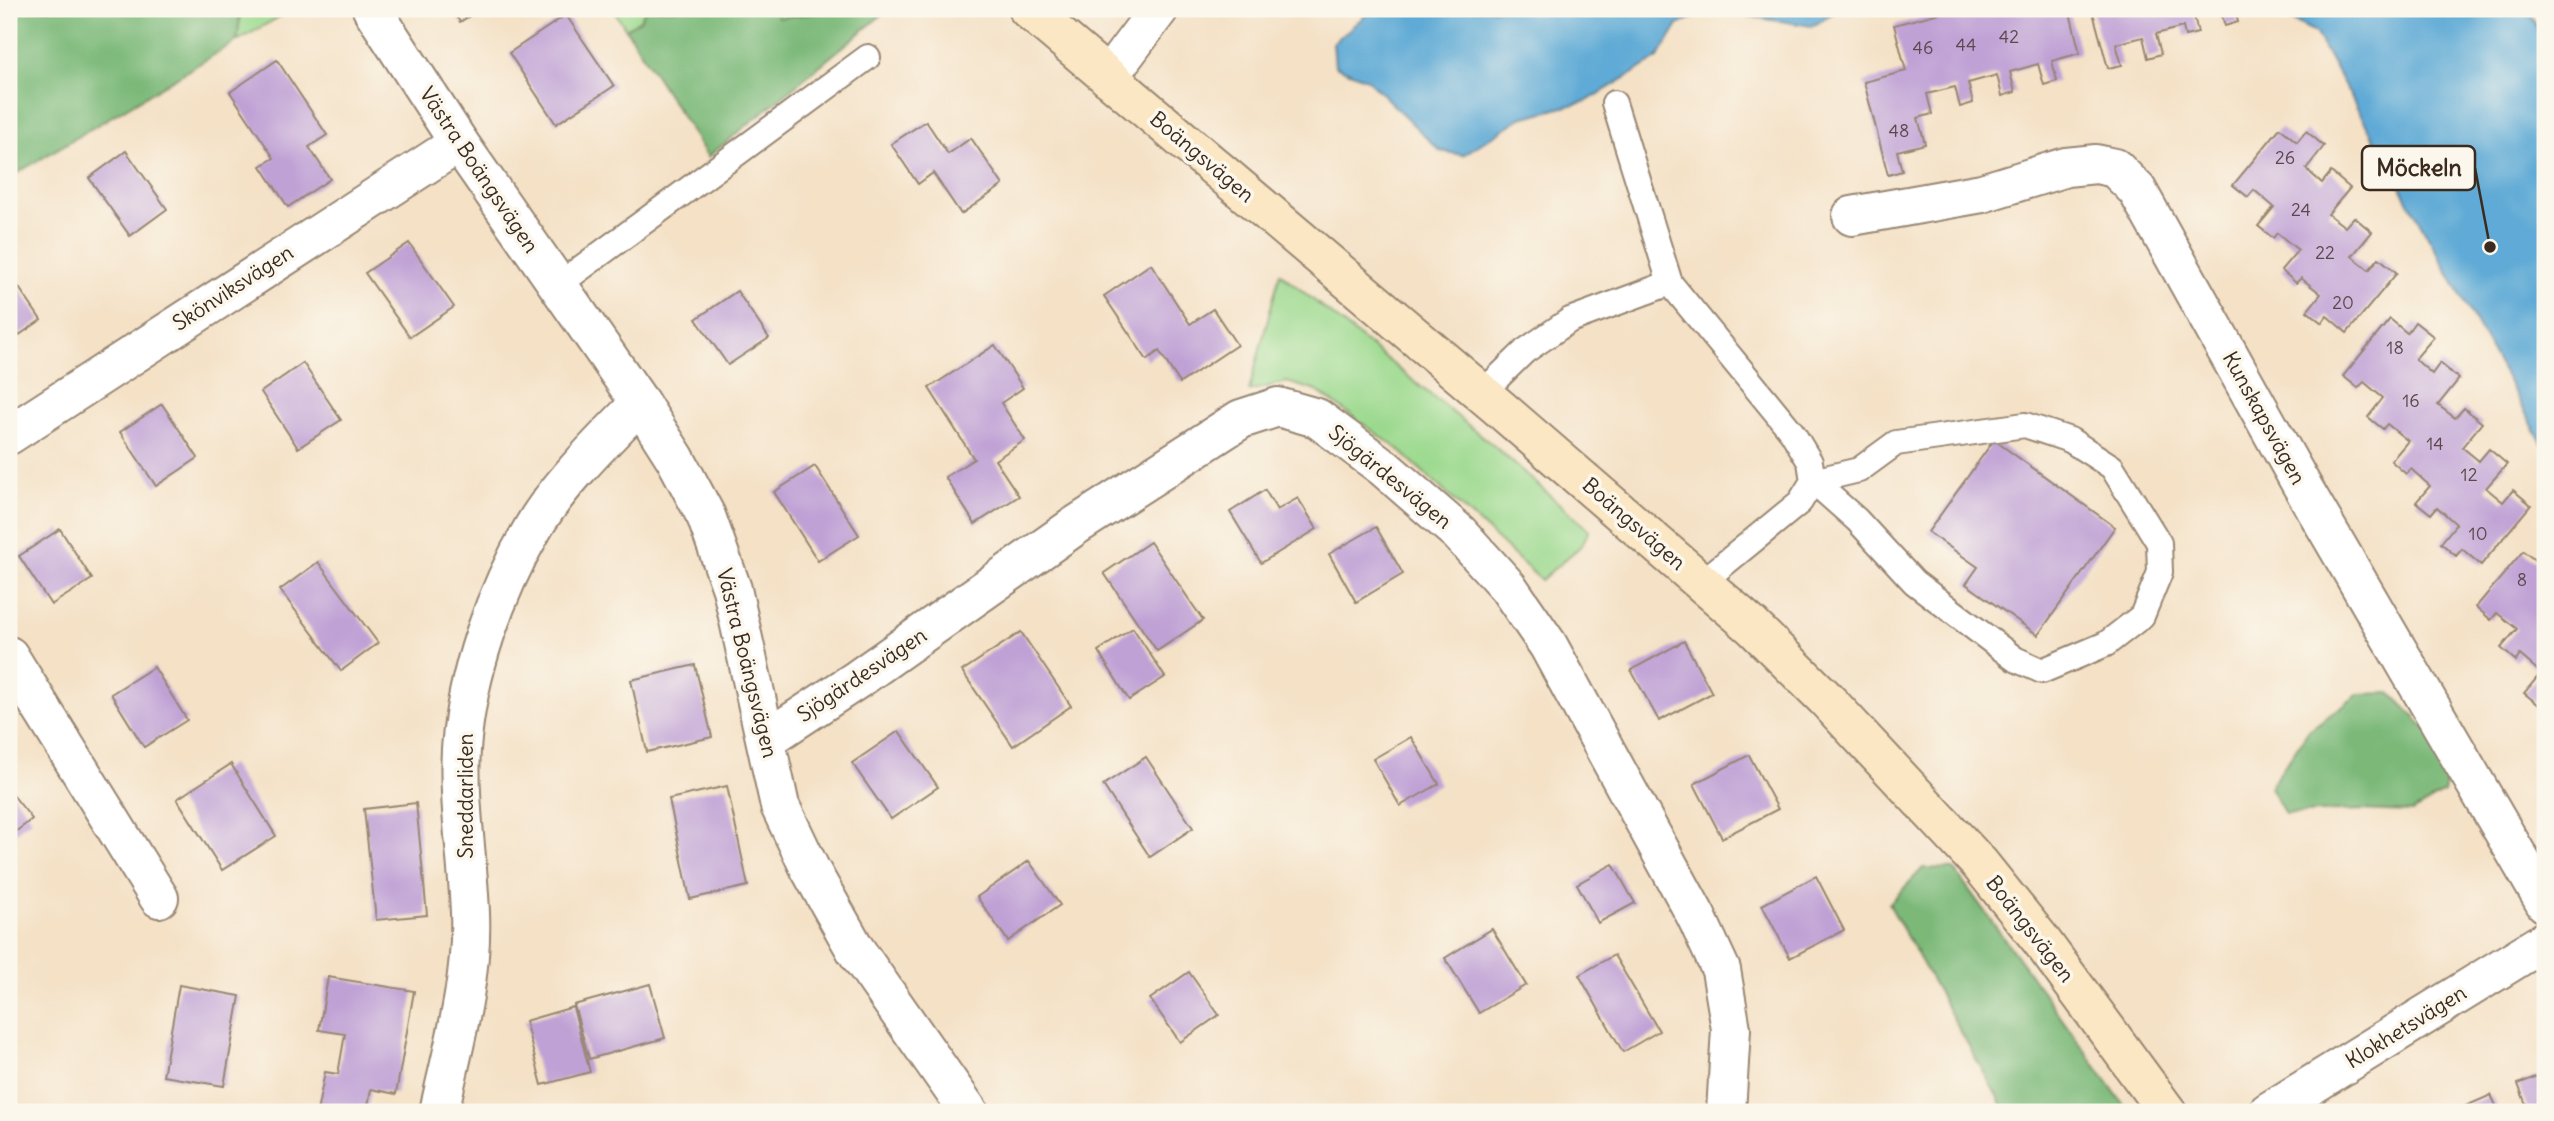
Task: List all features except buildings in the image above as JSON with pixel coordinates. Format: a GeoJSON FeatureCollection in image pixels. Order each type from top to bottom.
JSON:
{"type":"FeatureCollection","features":[{"type":"Feature","properties":{"kind":"street","name":"Västra Boängsvägen"},"geometry":{"type":"LineString","coordinates":[[372,9],[459,143],[640,403],[706,516],[732,589],[780,806],[810,869],[855,949],[969,1112]]}},
{"type":"Feature","properties":{"kind":"street","name":"Boängsvägen"},"geometry":{"type":"LineString","coordinates":[[1028,9],[1482,393],[1752,626],[1825,698],[1979,863],[2040,939],[2166,1112]]}},
{"type":"Feature","properties":{"kind":"street"},"geometry":{"type":"LineString","coordinates":[[1108,77],[1159,9]]}},
{"type":"Feature","properties":{"kind":"street","name":"Skönviksvägen"},"geometry":{"type":"LineString","coordinates":[[9,435],[459,143]]}},
{"type":"Feature","properties":{"kind":"street","name":"Kunskapsvägen"},"geometry":{"type":"LineString","coordinates":[[1852,216],[1982,193],[2066,167],[2096,164],[2115,168],[2137,190],[2301,484],[2545,903]]}},
{"type":"Feature","properties":{"kind":"street","name":"Sneddarliden"},"geometry":{"type":"LineString","coordinates":[[439,1112],[465,979],[470,916],[461,749],[473,674],[495,606],[533,526],[593,452],[640,403]]}},
{"type":"Feature","properties":{"kind":"street","name":"Sjögärdesvägen"},"geometry":{"type":"LineString","coordinates":[[767,739],[858,679],[1075,526],[1241,419],[1278,407],[1317,418],[1383,467],[1459,533],[1508,587],[1548,645],[1696,916],[1721,970],[1731,1029],[1726,1112]]}},
{"type":"Feature","properties":{"kind":"street"},"geometry":{"type":"LineString","coordinates":[[9,656],[159,898]]}},
{"type":"Feature","properties":{"kind":"street","name":"Klokhetsvägen"},"geometry":{"type":"LineString","coordinates":[[2267,1112],[2545,941]]}},
{"type":"Feature","properties":{"kind":"lane"},"geometry":{"type":"LineString","coordinates":[[558,285],[868,57]]}},
{"type":"Feature","properties":{"kind":"lane"},"geometry":{"type":"LineString","coordinates":[[1614,103],[1670,283],[1793,432],[1810,462],[1813,481],[1857,520],[1914,582],[2015,659],[2042,671],[2106,644],[2142,616],[2160,572],[2159,543],[2112,467],[2070,440],[2025,425],[1896,443],[1859,470],[1813,481],[1800,502],[1701,583]]}},
{"type":"Feature","properties":{"kind":"lane"},"geometry":{"type":"LineString","coordinates":[[1482,393],[1525,351],[1570,320],[1670,283]]}},
{"type":"Feature","properties":{"kind":"green space"},"geometry":{"type":"Polygon","coordinates":[[[9,9],[241,9],[237,41],[9,178],[9,9]]]}},
{"type":"Feature","properties":{"kind":"green space"},"geometry":{"type":"Polygon","coordinates":[[[241,9],[293,9],[237,41],[241,9]]]}},
{"type":"Feature","properties":{"kind":"green space"},"geometry":{"type":"Polygon","coordinates":[[[613,9],[646,9],[640,20],[626,29],[613,9]]]}},
{"type":"Feature","properties":{"kind":"green space"},"geometry":{"type":"Polygon","coordinates":[[[646,9],[777,9],[778,18],[852,9],[889,9],[708,157],[626,29],[640,20],[646,9]]]}},
{"type":"Feature","properties":{"kind":"green space"},"geometry":{"type":"Polygon","coordinates":[[[777,9],[852,9],[777,18],[777,9]]]}},
{"type":"Feature","properties":{"kind":"green space"},"geometry":{"type":"Polygon","coordinates":[[[1280,273],[1494,446],[1589,530],[1582,545],[1541,580],[1398,449],[1317,391],[1287,382],[1249,391],[1280,273]]]}},
{"type":"Feature","properties":{"kind":"green space"},"geometry":{"type":"Polygon","coordinates":[[[2391,693],[2427,730],[2450,763],[2444,793],[2412,812],[2359,810],[2285,814],[2270,787],[2309,730],[2359,694],[2391,693]]]}},
{"type":"Feature","properties":{"kind":"green space"},"geometry":{"type":"Polygon","coordinates":[[[1923,868],[1954,869],[2129,1112],[2006,1112],[1889,904],[1923,868]]]}},
{"type":"Feature","properties":{"kind":"water"},"geometry":{"type":"Polygon","coordinates":[[[1373,9],[1839,9],[1812,26],[1708,10],[1678,25],[1658,58],[1587,101],[1521,118],[1463,155],[1440,151],[1367,79],[1335,66],[1333,43],[1373,9]]]}},
{"type":"Feature","properties":{"kind":"water"},"geometry":{"type":"Polygon","coordinates":[[[2270,9],[2529,9],[2545,46],[2545,448],[2315,32],[2270,9]]]}},
{"type":"Feature","properties":{"kind":"place","name":"Möckeln"},"geometry":{"type":"Point","coordinates":[2490,247]}}]}
